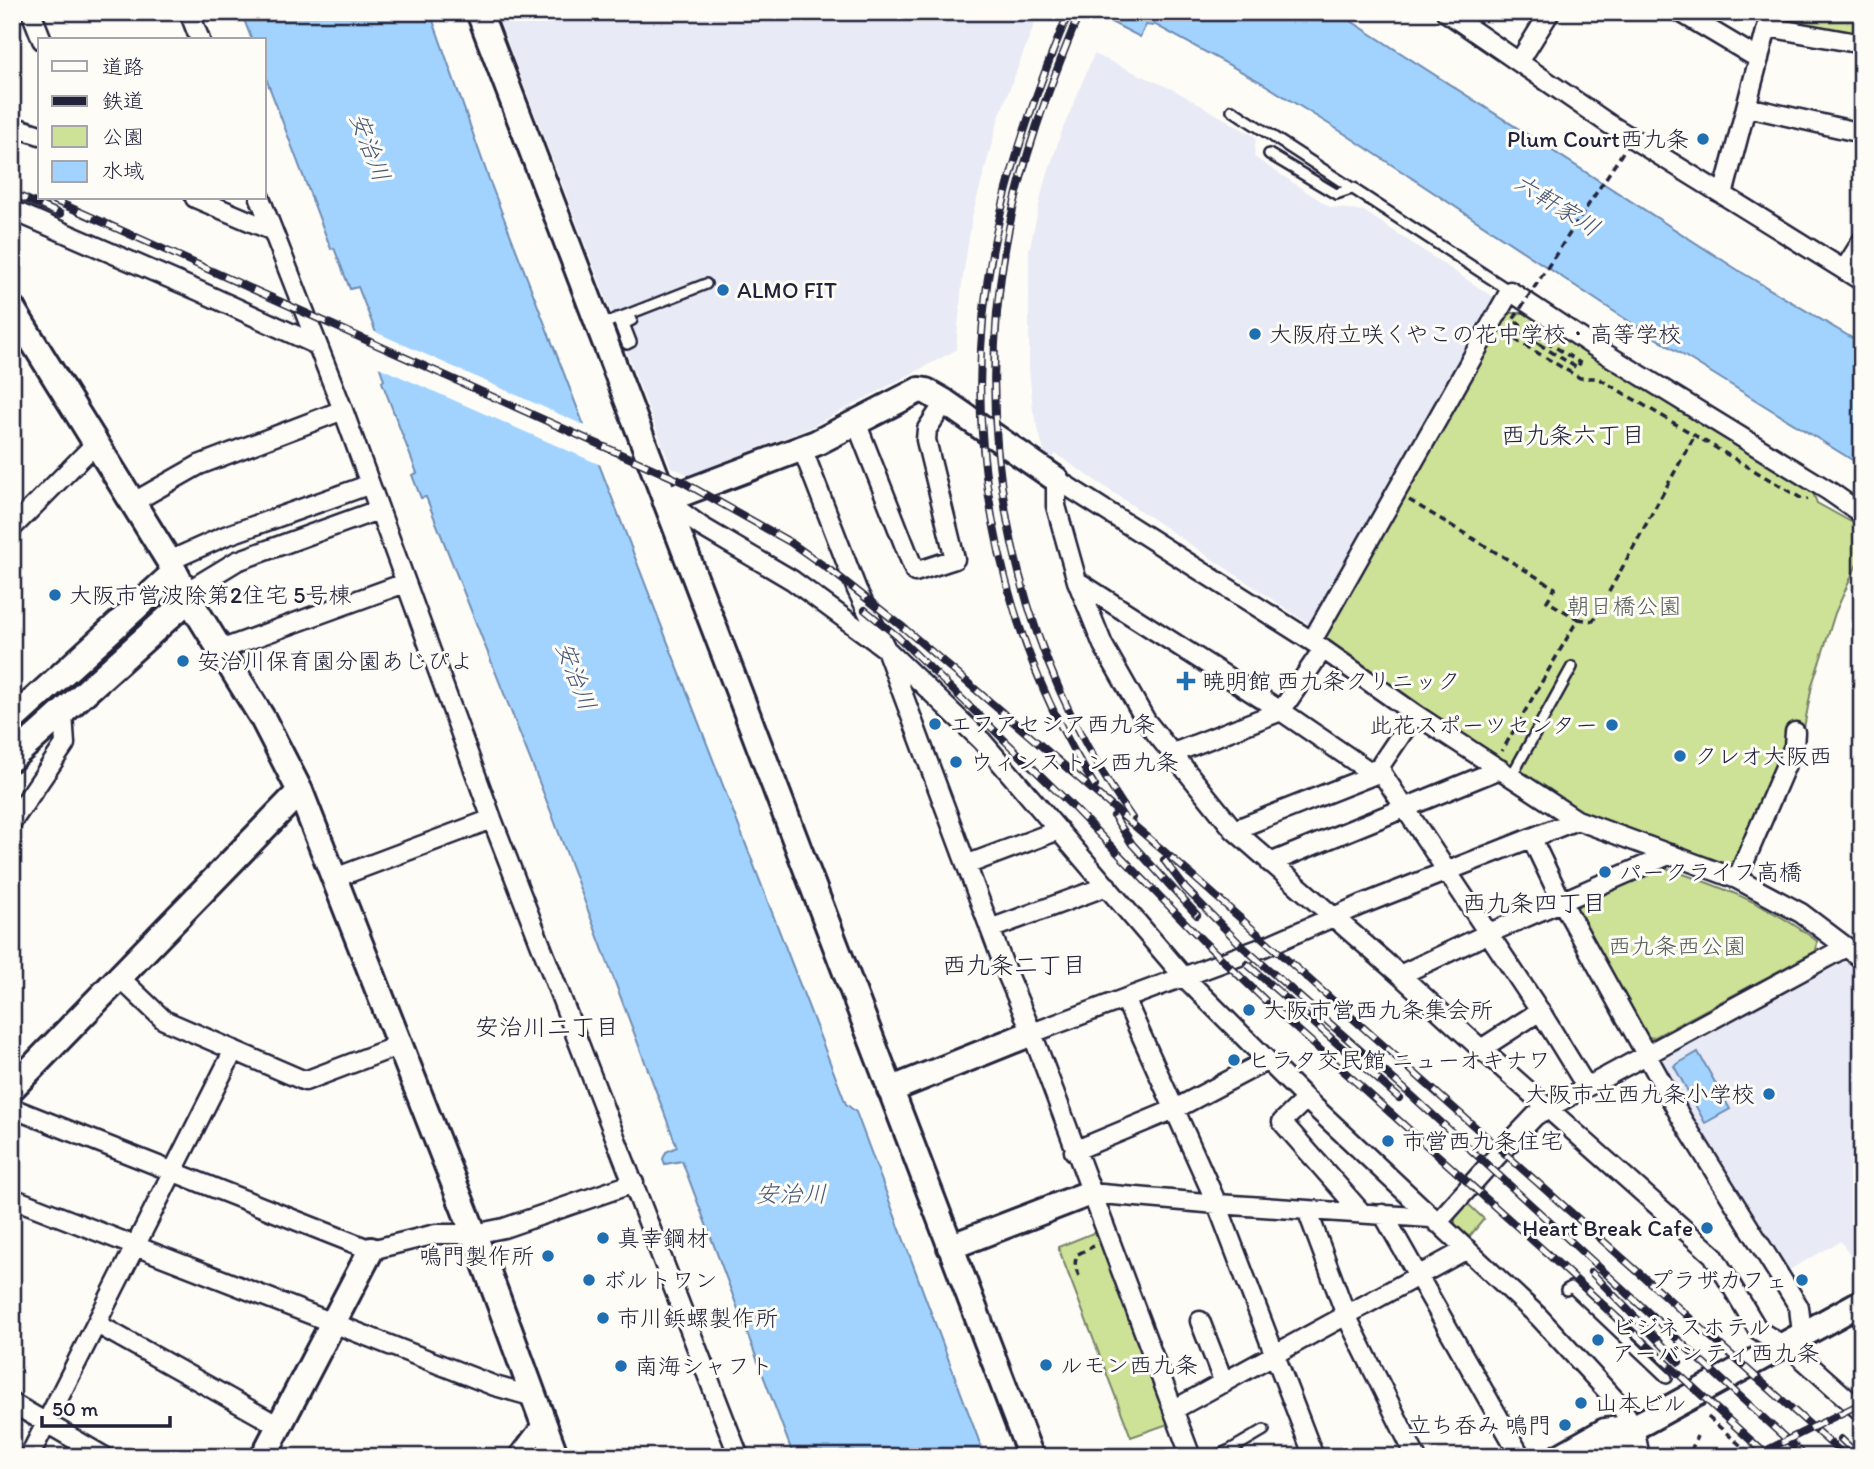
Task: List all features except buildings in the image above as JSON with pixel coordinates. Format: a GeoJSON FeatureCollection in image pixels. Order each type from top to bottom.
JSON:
{"type":"FeatureCollection","features":[{"type":"Feature","properties":{"kind":"street"},"geometry":{"type":"LineString","coordinates":[[31,12],[41,38]]}},
{"type":"Feature","properties":{"kind":"street"},"geometry":{"type":"LineString","coordinates":[[189,12],[199,38]]}},
{"type":"Feature","properties":{"kind":"street"},"geometry":{"type":"LineString","coordinates":[[479,12],[1031,1457]]}},
{"type":"Feature","properties":{"kind":"street"},"geometry":{"type":"LineString","coordinates":[[1446,12],[1609,124],[1862,281]]}},
{"type":"Feature","properties":{"kind":"street"},"geometry":{"type":"LineString","coordinates":[[1518,62],[1550,12]]}},
{"type":"Feature","properties":{"kind":"street"},"geometry":{"type":"LineString","coordinates":[[1680,12],[1759,59]]}},
{"type":"Feature","properties":{"kind":"street"},"geometry":{"type":"LineString","coordinates":[[1723,195],[1770,20],[1862,44]]}},
{"type":"Feature","properties":{"kind":"street"},"geometry":{"type":"LineString","coordinates":[[1747,107],[1862,133]]}},
{"type":"Feature","properties":{"kind":"street"},"geometry":{"type":"LineString","coordinates":[[12,126],[38,134]]}},
{"type":"Feature","properties":{"kind":"street"},"geometry":{"type":"LineString","coordinates":[[200,200],[272,231]]}},
{"type":"Feature","properties":{"kind":"street"},"geometry":{"type":"LineString","coordinates":[[261,200],[343,410],[368,485],[492,819],[739,1457]]}},
{"type":"Feature","properties":{"kind":"street"},"geometry":{"type":"LineString","coordinates":[[12,210],[317,345]]}},
{"type":"Feature","properties":{"kind":"street"},"geometry":{"type":"LineString","coordinates":[[1844,270],[1862,241]]}},
{"type":"Feature","properties":{"kind":"street"},"geometry":{"type":"LineString","coordinates":[[1317,632],[1497,324],[1510,291],[1862,514]]}},
{"type":"Feature","properties":{"kind":"street"},"geometry":{"type":"LineString","coordinates":[[13,310],[263,719],[300,791],[474,1234],[556,1457]]}},
{"type":"Feature","properties":{"kind":"street"},"geometry":{"type":"LineString","coordinates":[[665,500],[802,448],[919,390],[926,391],[1056,479],[1323,649],[1415,714],[1577,820],[1737,879],[1801,913],[1862,959]]}},
{"type":"Feature","properties":{"kind":"street"},"geometry":{"type":"LineString","coordinates":[[856,422],[915,572],[955,559],[926,440],[928,429],[945,402]]}},
{"type":"Feature","properties":{"kind":"street"},"geometry":{"type":"LineString","coordinates":[[132,503],[199,465],[343,410]]}},
{"type":"Feature","properties":{"kind":"street"},"geometry":{"type":"LineString","coordinates":[[12,528],[95,444]]}},
{"type":"Feature","properties":{"kind":"street"},"geometry":{"type":"LineString","coordinates":[[802,448],[857,590],[886,649],[1191,1457]]}},
{"type":"Feature","properties":{"kind":"street"},"geometry":{"type":"LineString","coordinates":[[1056,479],[1056,506],[1077,581],[1103,645],[1146,720],[1234,831],[1400,975],[1713,1255],[1758,1330],[1793,1339],[1862,1412]]}},
{"type":"Feature","properties":{"kind":"street"},"geometry":{"type":"LineString","coordinates":[[12,758],[70,707],[180,581],[225,536],[368,485]]}},
{"type":"Feature","properties":{"kind":"street"},"geometry":{"type":"LineString","coordinates":[[665,500],[702,527],[792,580],[886,649],[982,741],[1184,977],[1306,1100],[1538,1317],[1619,1404],[1634,1427],[1640,1457]]}},
{"type":"Feature","properties":{"kind":"street"},"geometry":{"type":"LineString","coordinates":[[12,720],[180,581],[378,510]]}},
{"type":"Feature","properties":{"kind":"street"},"geometry":{"type":"LineString","coordinates":[[1077,581],[1281,711],[1366,769],[1381,772]]}},
{"type":"Feature","properties":{"kind":"street"},"geometry":{"type":"LineString","coordinates":[[220,650],[405,583]]}},
{"type":"Feature","properties":{"kind":"street"},"geometry":{"type":"LineString","coordinates":[[1171,754],[1281,711],[1323,649]]}},
{"type":"Feature","properties":{"kind":"street"},"geometry":{"type":"LineString","coordinates":[[12,822],[65,744],[70,707],[57,681]]}},
{"type":"Feature","properties":{"kind":"street"},"geometry":{"type":"LineString","coordinates":[[1415,714],[1382,763],[1381,772],[1540,1011],[1586,1086]]}},
{"type":"Feature","properties":{"kind":"street"},"geometry":{"type":"LineString","coordinates":[[1737,879],[1794,746],[1795,732]]}},
{"type":"Feature","properties":{"kind":"street"},"geometry":{"type":"LineString","coordinates":[[1270,863],[1502,770]]}},
{"type":"Feature","properties":{"kind":"street"},"geometry":{"type":"LineString","coordinates":[[1234,831],[1381,772]]}},
{"type":"Feature","properties":{"kind":"street"},"geometry":{"type":"LineString","coordinates":[[12,1088],[300,791]]}},
{"type":"Feature","properties":{"kind":"street"},"geometry":{"type":"LineString","coordinates":[[335,878],[492,819]]}},
{"type":"Feature","properties":{"kind":"street"},"geometry":{"type":"LineString","coordinates":[[890,1090],[1172,979],[1184,977],[1299,933],[1331,917],[1577,820]]}},
{"type":"Feature","properties":{"kind":"street"},"geometry":{"type":"LineString","coordinates":[[966,865],[1059,830]]}},
{"type":"Feature","properties":{"kind":"street"},"geometry":{"type":"LineString","coordinates":[[1532,839],[1562,902],[1683,1121],[1799,1307],[1793,1339]]}},
{"type":"Feature","properties":{"kind":"street"},"geometry":{"type":"LineString","coordinates":[[1400,975],[1671,854]]}},
{"type":"Feature","properties":{"kind":"street"},"geometry":{"type":"LineString","coordinates":[[990,929],[1107,886]]}},
{"type":"Feature","properties":{"kind":"street"},"geometry":{"type":"LineString","coordinates":[[1434,1220],[1535,1116],[1846,947]]}},
{"type":"Feature","properties":{"kind":"street"},"geometry":{"type":"LineString","coordinates":[[120,978],[164,1020],[305,1081],[400,1045]]}},
{"type":"Feature","properties":{"kind":"street"},"geometry":{"type":"LineString","coordinates":[[1125,999],[1217,1204],[1314,1457]]}},
{"type":"Feature","properties":{"kind":"street"},"geometry":{"type":"LineString","coordinates":[[1480,1049],[1540,1011]]}},
{"type":"Feature","properties":{"kind":"street"},"geometry":{"type":"LineString","coordinates":[[29,1457],[234,1050]]}},
{"type":"Feature","properties":{"kind":"street"},"geometry":{"type":"LineString","coordinates":[[1074,1151],[1175,1110],[1266,1061]]}},
{"type":"Feature","properties":{"kind":"street"},"geometry":{"type":"LineString","coordinates":[[1306,1100],[1282,1122],[1361,1212]]}},
{"type":"Feature","properties":{"kind":"street"},"geometry":{"type":"LineString","coordinates":[[12,1108],[371,1250],[436,1234],[474,1234],[504,1228],[634,1183]]}},
{"type":"Feature","properties":{"kind":"street"},"geometry":{"type":"LineString","coordinates":[[950,1247],[1090,1193],[1361,1212],[1434,1220]]}},
{"type":"Feature","properties":{"kind":"street"},"geometry":{"type":"LineString","coordinates":[[12,1198],[495,1385],[534,1397]]}},
{"type":"Feature","properties":{"kind":"street"},"geometry":{"type":"LineString","coordinates":[[1307,1210],[1346,1315],[1416,1457]]}},
{"type":"Feature","properties":{"kind":"street"},"geometry":{"type":"LineString","coordinates":[[1383,1214],[1521,1457]]}},
{"type":"Feature","properties":{"kind":"street"},"geometry":{"type":"LineString","coordinates":[[1173,1410],[1466,1249]]}},
{"type":"Feature","properties":{"kind":"street"},"geometry":{"type":"LineString","coordinates":[[264,1457],[371,1250]]}},
{"type":"Feature","properties":{"kind":"street"},"geometry":{"type":"LineString","coordinates":[[1600,1457],[1614,1449],[1634,1427],[1862,1302]]}},
{"type":"Feature","properties":{"kind":"street"},"geometry":{"type":"LineString","coordinates":[[1200,1321],[1224,1383]]}},
{"type":"Feature","properties":{"kind":"street"},"geometry":{"type":"LineString","coordinates":[[97,1324],[279,1426]]}},
{"type":"Feature","properties":{"kind":"street"},"geometry":{"type":"LineString","coordinates":[[12,1403],[105,1457]]}},
{"type":"Feature","properties":{"kind":"street"},"geometry":{"type":"LineString","coordinates":[[518,1457],[543,1423]]}},
{"type":"Feature","properties":{"kind":"street"},"geometry":{"type":"LineString","coordinates":[[1559,1457],[1605,1431],[1634,1427]]}},
{"type":"Feature","properties":{"kind":"lane"},"geometry":{"type":"LineString","coordinates":[[1232,110],[1510,291]]}},
{"type":"Feature","properties":{"kind":"lane"},"geometry":{"type":"LineString","coordinates":[[1269,154],[1336,194],[1354,188]]}},
{"type":"Feature","properties":{"kind":"lane"},"geometry":{"type":"LineString","coordinates":[[632,320],[624,324],[631,342],[627,344],[614,320],[706,284]]}},
{"type":"Feature","properties":{"kind":"lane"},"geometry":{"type":"LineString","coordinates":[[1502,770],[1572,667]]}},
{"type":"Feature","properties":{"kind":"lane"},"geometry":{"type":"LineString","coordinates":[[1566,1290],[1571,1287],[1667,1378]]}},
{"type":"Feature","properties":{"kind":"lane"},"geometry":{"type":"LineString","coordinates":[[1214,1457],[1264,1430]]}},
{"type":"Feature","properties":{"kind":"path"},"geometry":{"type":"LineString","coordinates":[[1497,324],[1532,339],[1577,368],[1580,363],[1513,320],[1623,152]]}},
{"type":"Feature","properties":{"kind":"path"},"geometry":{"type":"LineString","coordinates":[[1497,324],[1526,347],[1580,378],[1598,378],[1804,500],[1829,491]]}},
{"type":"Feature","properties":{"kind":"path"},"geometry":{"type":"LineString","coordinates":[[1526,347],[1532,339]]}},
{"type":"Feature","properties":{"kind":"path"},"geometry":{"type":"LineString","coordinates":[[1407,499],[1555,588],[1547,601],[1578,619],[1593,621],[1695,435]]}},
{"type":"Feature","properties":{"kind":"path"},"geometry":{"type":"LineString","coordinates":[[1502,770],[1578,619]]}},
{"type":"Feature","properties":{"kind":"path"},"geometry":{"type":"LineString","coordinates":[[1079,1276],[1075,1266],[1076,1255],[1109,1240]]}},
{"type":"Feature","properties":{"kind":"path"},"geometry":{"type":"LineString","coordinates":[[1708,1417],[1723,1427],[1754,1457]]}},
{"type":"Feature","properties":{"kind":"path"},"geometry":{"type":"LineString","coordinates":[[1691,1451],[1697,1436]]}},
{"type":"Feature","properties":{"kind":"shaded area"},"geometry":{"type":"Polygon","coordinates":[[[496,12],[1019,12],[1035,22],[999,117],[972,217],[956,350],[809,428],[689,475],[671,467],[496,12]]]}},
{"type":"Feature","properties":{"kind":"shaded area","name":"大阪府立咲くやこの花中学校・高等学校"},"geometry":{"type":"Polygon","coordinates":[[[1094,54],[1176,91],[1256,137],[1254,157],[1330,207],[1364,211],[1499,301],[1315,628],[1056,454],[1052,459],[1045,455],[1033,410],[1029,368],[1029,251],[1043,188],[1062,131],[1094,54]]]}},
{"type":"Feature","properties":{"kind":"shaded area","name":"大阪市立西九条小学校"},"geometry":{"type":"Polygon","coordinates":[[[1838,962],[1849,963],[1862,973],[1862,1230],[1859,1232],[1862,1238],[1862,1262],[1856,1266],[1841,1241],[1787,1271],[1693,1122],[1662,1066],[1665,1057],[1838,962]]]}},
{"type":"Feature","properties":{"kind":"green space"},"geometry":{"type":"Polygon","coordinates":[[[1782,12],[1862,12],[1862,38],[1787,24],[1782,12]]]}},
{"type":"Feature","properties":{"kind":"green space","name":"朝日橋公園"},"geometry":{"type":"Polygon","coordinates":[[[1502,313],[1530,313],[1811,488],[1817,503],[1862,528],[1862,553],[1835,613],[1812,685],[1800,750],[1744,874],[1583,816],[1323,640],[1502,313]]]}},
{"type":"Feature","properties":{"kind":"green space","name":"西九条西公園"},"geometry":{"type":"Polygon","coordinates":[[[1660,866],[1760,905],[1817,941],[1816,951],[1653,1038],[1645,1036],[1576,907],[1578,901],[1660,866]]]}},
{"type":"Feature","properties":{"kind":"green space"},"geometry":{"type":"Polygon","coordinates":[[[1466,1202],[1484,1219],[1469,1237],[1455,1225],[1455,1215],[1466,1202]]]}},
{"type":"Feature","properties":{"kind":"green space"},"geometry":{"type":"Polygon","coordinates":[[[1098,1231],[1171,1423],[1131,1437],[1058,1247],[1098,1231]]]}},
{"type":"Feature","properties":{"kind":"water","name":"安治川"},"geometry":{"type":"Polygon","coordinates":[[[241,12],[430,12],[490,182],[846,1104],[856,1112],[985,1457],[794,1457],[682,1161],[665,1164],[663,1159],[666,1152],[677,1147],[551,812],[426,497],[421,498],[412,475],[417,473],[382,382],[384,380],[379,365],[387,361],[358,287],[350,289],[334,248],[331,249],[266,78],[266,38],[251,38],[241,12]]]}},
{"type":"Feature","properties":{"kind":"water","name":"六軒家川"},"geometry":{"type":"Polygon","coordinates":[[[1073,12],[1337,12],[1741,272],[1862,344],[1862,466],[1636,326],[1345,134],[1259,81],[1154,24],[1146,25],[1140,37],[1111,22],[1094,22],[1073,12]]]}},
{"type":"Feature","properties":{"kind":"water"},"geometry":{"type":"Polygon","coordinates":[[[1698,1052],[1730,1109],[1705,1123],[1674,1066],[1698,1052]]]}},
{"type":"Feature","properties":{"kind":"pier"},"geometry":{"type":"Polygon","coordinates":[[[371,330],[588,427],[603,466],[376,366],[383,360],[371,330]]]}},
{"type":"Feature","properties":{"kind":"railway"},"geometry":{"type":"LineString","coordinates":[[1069,12],[1047,67],[1009,180],[995,238],[984,308],[980,379],[983,450],[993,521],[1009,591],[1031,659],[1060,724],[1095,786]]}},
{"type":"Feature","properties":{"kind":"railway"},"geometry":{"type":"LineString","coordinates":[[1080,12],[1037,126],[1012,214],[997,319],[994,394],[1000,469],[1012,543],[1031,616],[1058,686],[1092,754],[1132,818]]}},
{"type":"Feature","properties":{"kind":"railway"},"geometry":{"type":"LineString","coordinates":[[12,193],[60,214]]}},
{"type":"Feature","properties":{"kind":"railway"},"geometry":{"type":"LineString","coordinates":[[53,200],[683,482],[790,542],[904,628],[1194,877],[1846,1457]]}},
{"type":"Feature","properties":{"kind":"railway"},"geometry":{"type":"LineString","coordinates":[[865,610],[897,636],[991,727],[1270,1005],[1769,1457]]}},
{"type":"Feature","properties":{"kind":"railway"},"geometry":{"type":"LineString","coordinates":[[1114,816],[1132,844],[1197,915]]}},
{"type":"Feature","properties":{"kind":"railway"},"geometry":{"type":"LineString","coordinates":[[1164,860],[1185,888],[1242,946],[1410,1094],[1806,1457]]}},
{"type":"Feature","properties":{"kind":"railway"},"geometry":{"type":"LineString","coordinates":[[1247,964],[1399,1098]]}},
{"type":"Feature","properties":{"kind":"railway"},"geometry":{"type":"LineString","coordinates":[[1591,1272],[1679,1362]]}},
{"type":"Feature","properties":{"kind":"railway"},"geometry":{"type":"LineString","coordinates":[[1753,1457],[1862,1403]]}},
{"type":"Feature","properties":{"kind":"railway"},"geometry":{"type":"LineString","coordinates":[[1841,1439],[1860,1457]]}},
{"type":"Feature","properties":{"kind":"place","name":"Plum Court西九条"},"geometry":{"type":"Point","coordinates":[1703,139]}},
{"type":"Feature","properties":{"kind":"place","name":"ALMO FIT"},"geometry":{"type":"Point","coordinates":[723,290]}},
{"type":"Feature","properties":{"kind":"place","name":"大阪府立咲くやこの花中学校・高等学校"},"geometry":{"type":"Point","coordinates":[1255,334]}},
{"type":"Feature","properties":{"kind":"place","name":"大阪市営波除第2住宅 5号棟"},"geometry":{"type":"Point","coordinates":[55,595]}},
{"type":"Feature","properties":{"kind":"place","name":"安治川保育園分園あじぴよ"},"geometry":{"type":"Point","coordinates":[183,661]}},
{"type":"Feature","properties":{"kind":"place","name":"暁明館 西九条クリニック"},"geometry":{"type":"Point","coordinates":[1186,681]}},
{"type":"Feature","properties":{"kind":"place","name":"エフアセシア西九条"},"geometry":{"type":"Point","coordinates":[935,724]}},
{"type":"Feature","properties":{"kind":"place","name":"此花スポーツセンター"},"geometry":{"type":"Point","coordinates":[1612,725]}},
{"type":"Feature","properties":{"kind":"place","name":"クレオ大阪西"},"geometry":{"type":"Point","coordinates":[1680,756]}},
{"type":"Feature","properties":{"kind":"place","name":"ウィンストン西九条"},"geometry":{"type":"Point","coordinates":[956,762]}},
{"type":"Feature","properties":{"kind":"place","name":"パークライフ高橋"},"geometry":{"type":"Point","coordinates":[1605,872]}},
{"type":"Feature","properties":{"kind":"place","name":"大阪市営西九条集会所"},"geometry":{"type":"Point","coordinates":[1249,1010]}},
{"type":"Feature","properties":{"kind":"place","name":"ヒラタ交民館 ニューオキナワ"},"geometry":{"type":"Point","coordinates":[1234,1060]}},
{"type":"Feature","properties":{"kind":"place","name":"大阪市立西九条小学校"},"geometry":{"type":"Point","coordinates":[1769,1094]}},
{"type":"Feature","properties":{"kind":"place","name":"市営西九条住宅"},"geometry":{"type":"Point","coordinates":[1388,1141]}},
{"type":"Feature","properties":{"kind":"place","name":"Heart Break Cafe"},"geometry":{"type":"Point","coordinates":[1707,1228]}},
{"type":"Feature","properties":{"kind":"place","name":"真幸鋼材"},"geometry":{"type":"Point","coordinates":[603,1238]}},
{"type":"Feature","properties":{"kind":"place","name":"鳴門製作所"},"geometry":{"type":"Point","coordinates":[548,1256]}},
{"type":"Feature","properties":{"kind":"place","name":"ボルトワン"},"geometry":{"type":"Point","coordinates":[589,1280]}},
{"type":"Feature","properties":{"kind":"place","name":"プラザカフェ"},"geometry":{"type":"Point","coordinates":[1802,1280]}},
{"type":"Feature","properties":{"kind":"place","name":"市川鋲螺製作所"},"geometry":{"type":"Point","coordinates":[603,1318]}},
{"type":"Feature","properties":{"kind":"place","name":"ビジネスホテル アーバンティ西九条"},"geometry":{"type":"Point","coordinates":[1598,1340]}},
{"type":"Feature","properties":{"kind":"place","name":"ルモン西九条"},"geometry":{"type":"Point","coordinates":[1046,1365]}},
{"type":"Feature","properties":{"kind":"place","name":"南海シャフト"},"geometry":{"type":"Point","coordinates":[621,1366]}},
{"type":"Feature","properties":{"kind":"place","name":"山本ビル"},"geometry":{"type":"Point","coordinates":[1581,1403]}},
{"type":"Feature","properties":{"kind":"place","name":"立ち呑み 鳴門"},"geometry":{"type":"Point","coordinates":[1565,1425]}},
{"type":"Feature","properties":{"kind":"district","name":"西九条六丁目"},"geometry":{"type":"Point","coordinates":[1573,435]}},
{"type":"Feature","properties":{"kind":"district","name":"西九条四丁目"},"geometry":{"type":"Point","coordinates":[1534,903]}},
{"type":"Feature","properties":{"kind":"district","name":"西九条二丁目"},"geometry":{"type":"Point","coordinates":[1014,965]}},
{"type":"Feature","properties":{"kind":"district","name":"安治川二丁目"},"geometry":{"type":"Point","coordinates":[547,1027]}}]}
